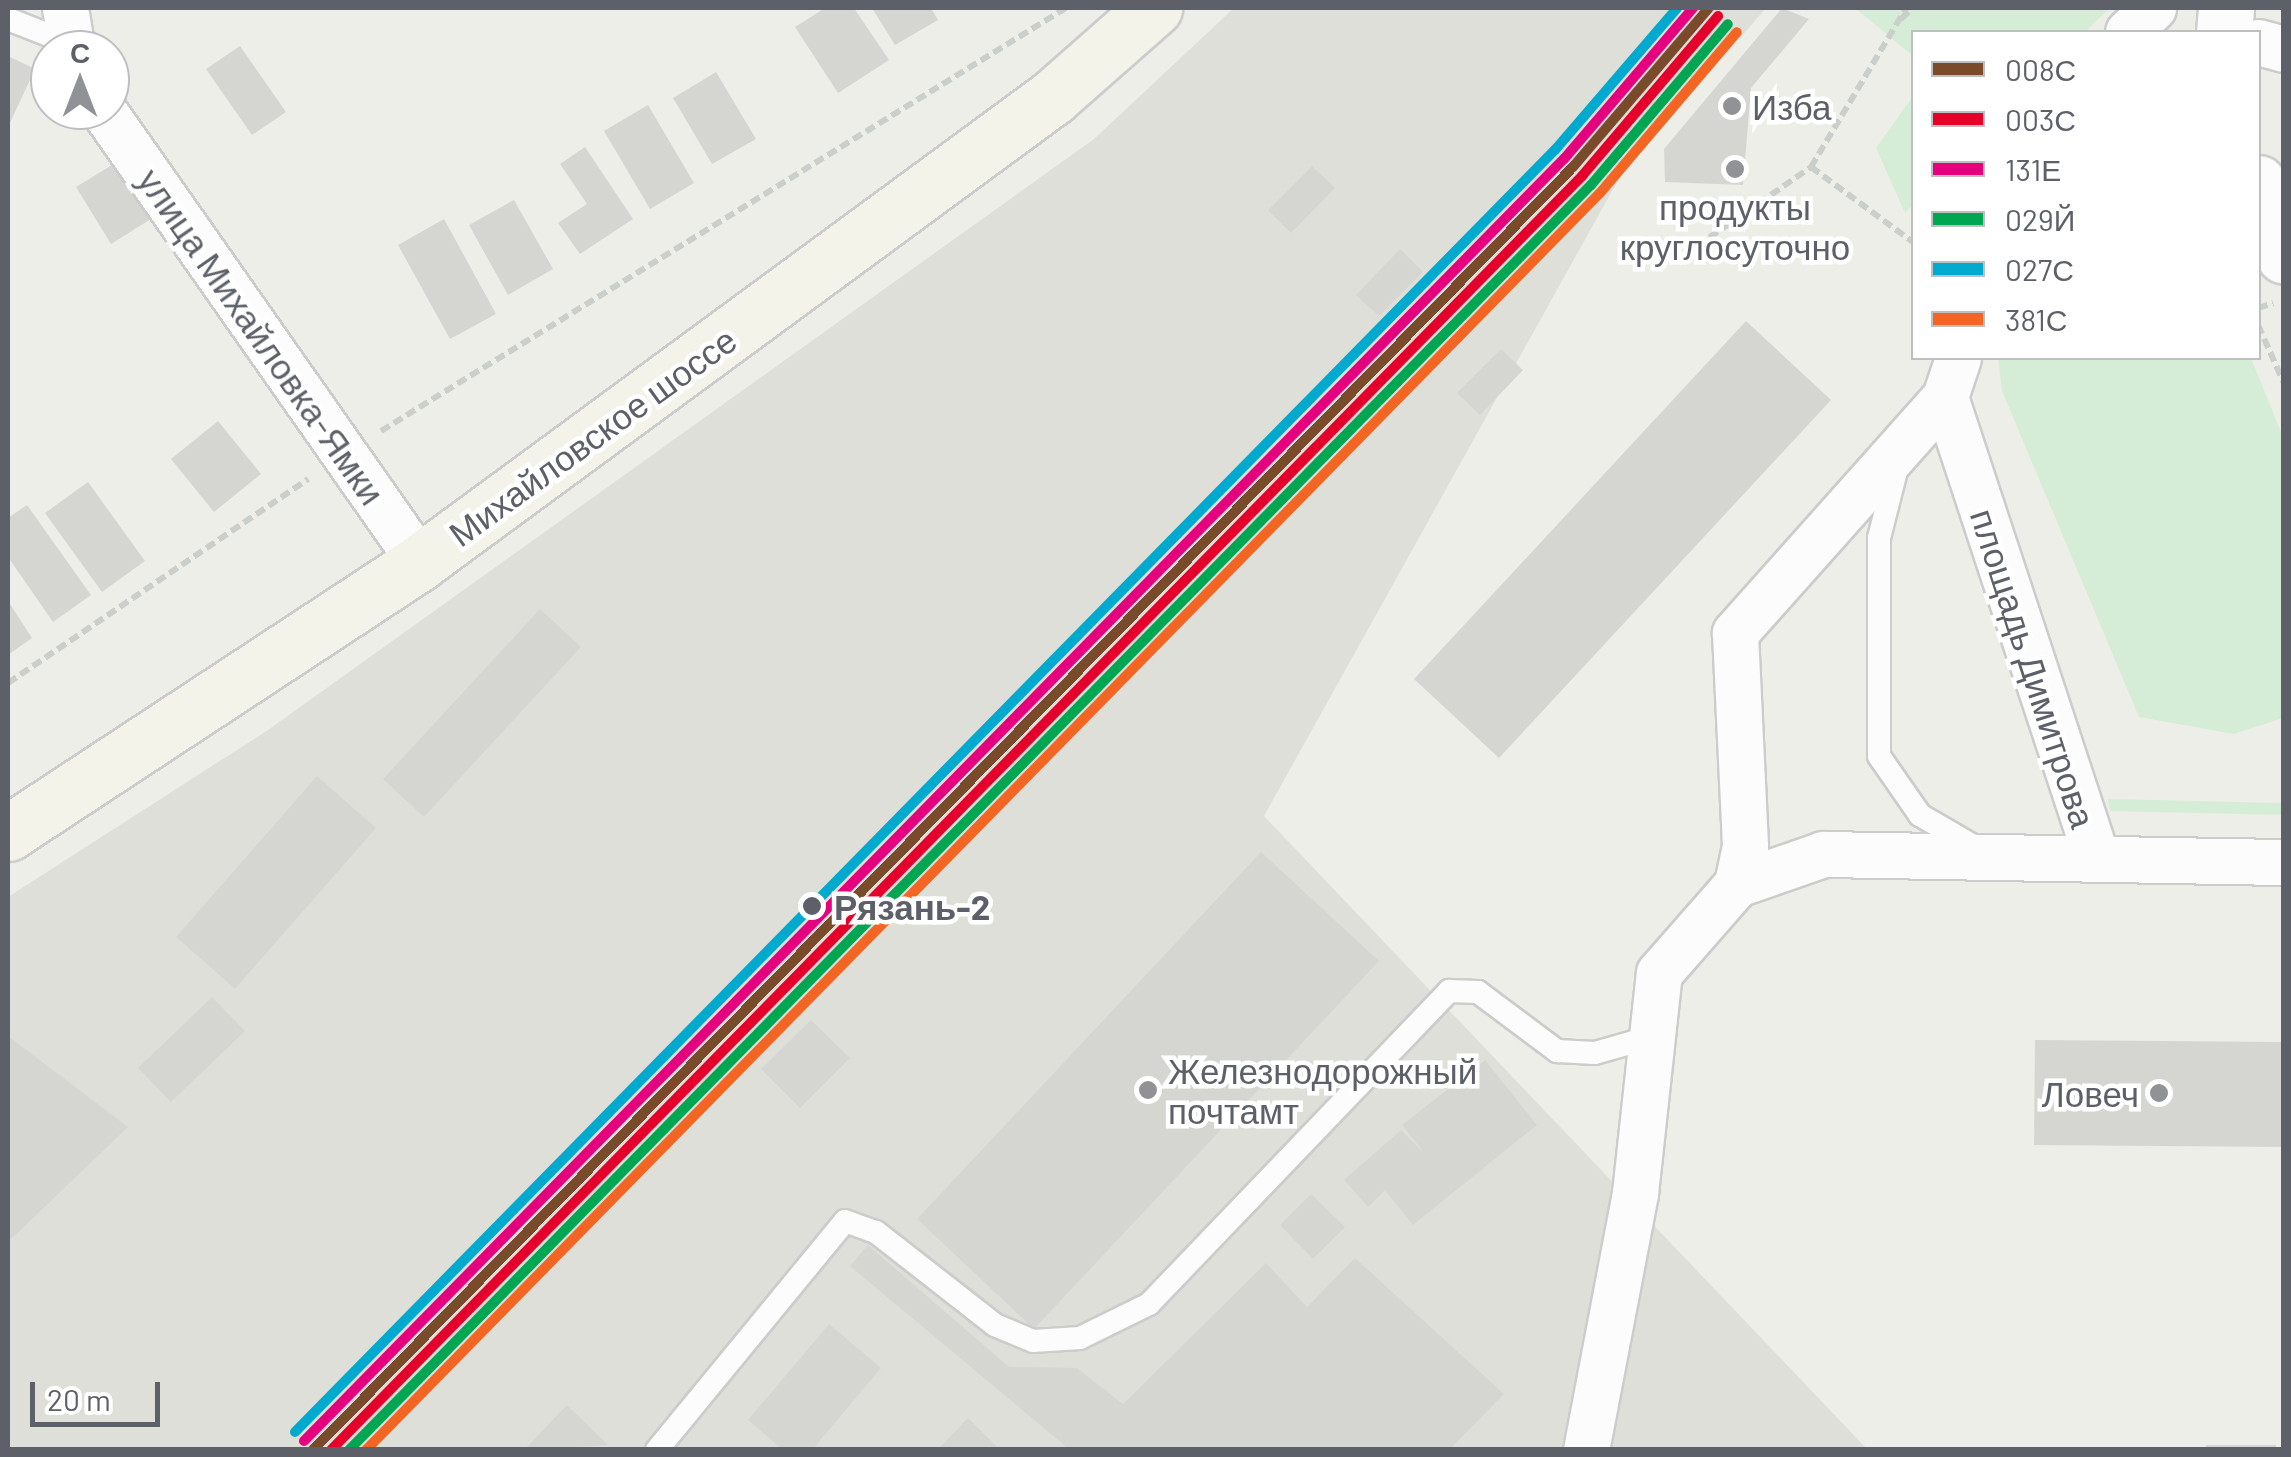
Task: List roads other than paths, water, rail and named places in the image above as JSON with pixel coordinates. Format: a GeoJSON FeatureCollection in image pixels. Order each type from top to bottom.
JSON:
{"type":"FeatureCollection","features":[{"type":"Feature","properties":{"kind":"main road","name":"Михайловское шоссе"},"geometry":{"type":"LineString","coordinates":[[8,834],[420,562],[1053,97],[1154,8]]}},
{"type":"Feature","properties":{"kind":"street"},"geometry":{"type":"LineString","coordinates":[[2130,30],[2153,8]]}},
{"type":"Feature","properties":{"kind":"street","name":"улица Михайловка-Ямки"},"geometry":{"type":"LineString","coordinates":[[117,130],[420,562]]}},
{"type":"Feature","properties":{"kind":"street"},"geometry":{"type":"LineString","coordinates":[[2261,191],[2284,256]]}},
{"type":"Feature","properties":{"kind":"street"},"geometry":{"type":"LineString","coordinates":[[1586,1450],[1629,1230],[1658,973],[1736,884],[1744,846],[1735,633],[1915,433],[1952,377]]}},
{"type":"Feature","properties":{"kind":"street","name":"площадь Димитрова"},"geometry":{"type":"LineString","coordinates":[[1952,377],[2097,858],[2284,862]]}},
{"type":"Feature","properties":{"kind":"street"},"geometry":{"type":"LineString","coordinates":[[1736,884],[1823,854],[2097,858]]}},
{"type":"Feature","properties":{"kind":"lane"},"geometry":{"type":"LineString","coordinates":[[8,19],[53,30]]}},
{"type":"Feature","properties":{"kind":"lane"},"geometry":{"type":"LineString","coordinates":[[1915,433],[1879,538],[1879,756],[1920,815],[2000,857]]}},
{"type":"Feature","properties":{"kind":"lane"},"geometry":{"type":"LineString","coordinates":[[657,1450],[845,1221],[876,1232],[995,1325],[1033,1341],[1080,1338],[1149,1304],[1449,991],[1478,992],[1557,1051],[1595,1053],[1651,1037]]}},
{"type":"Feature","properties":{"kind":"place","name":"Изба"},"geometry":{"type":"Point","coordinates":[1732,106]}},
{"type":"Feature","properties":{"kind":"place","name":"продукты круглосуточно"},"geometry":{"type":"Point","coordinates":[1735,169]}},
{"type":"Feature","properties":{"kind":"place","name":"Рязань-2"},"geometry":{"type":"Point","coordinates":[812,906]}},
{"type":"Feature","properties":{"kind":"place","name":"Железнодорожный почтамт"},"geometry":{"type":"Point","coordinates":[1148,1090]}},
{"type":"Feature","properties":{"kind":"place","name":"Ловеч"},"geometry":{"type":"Point","coordinates":[2159,1093]}}]}
